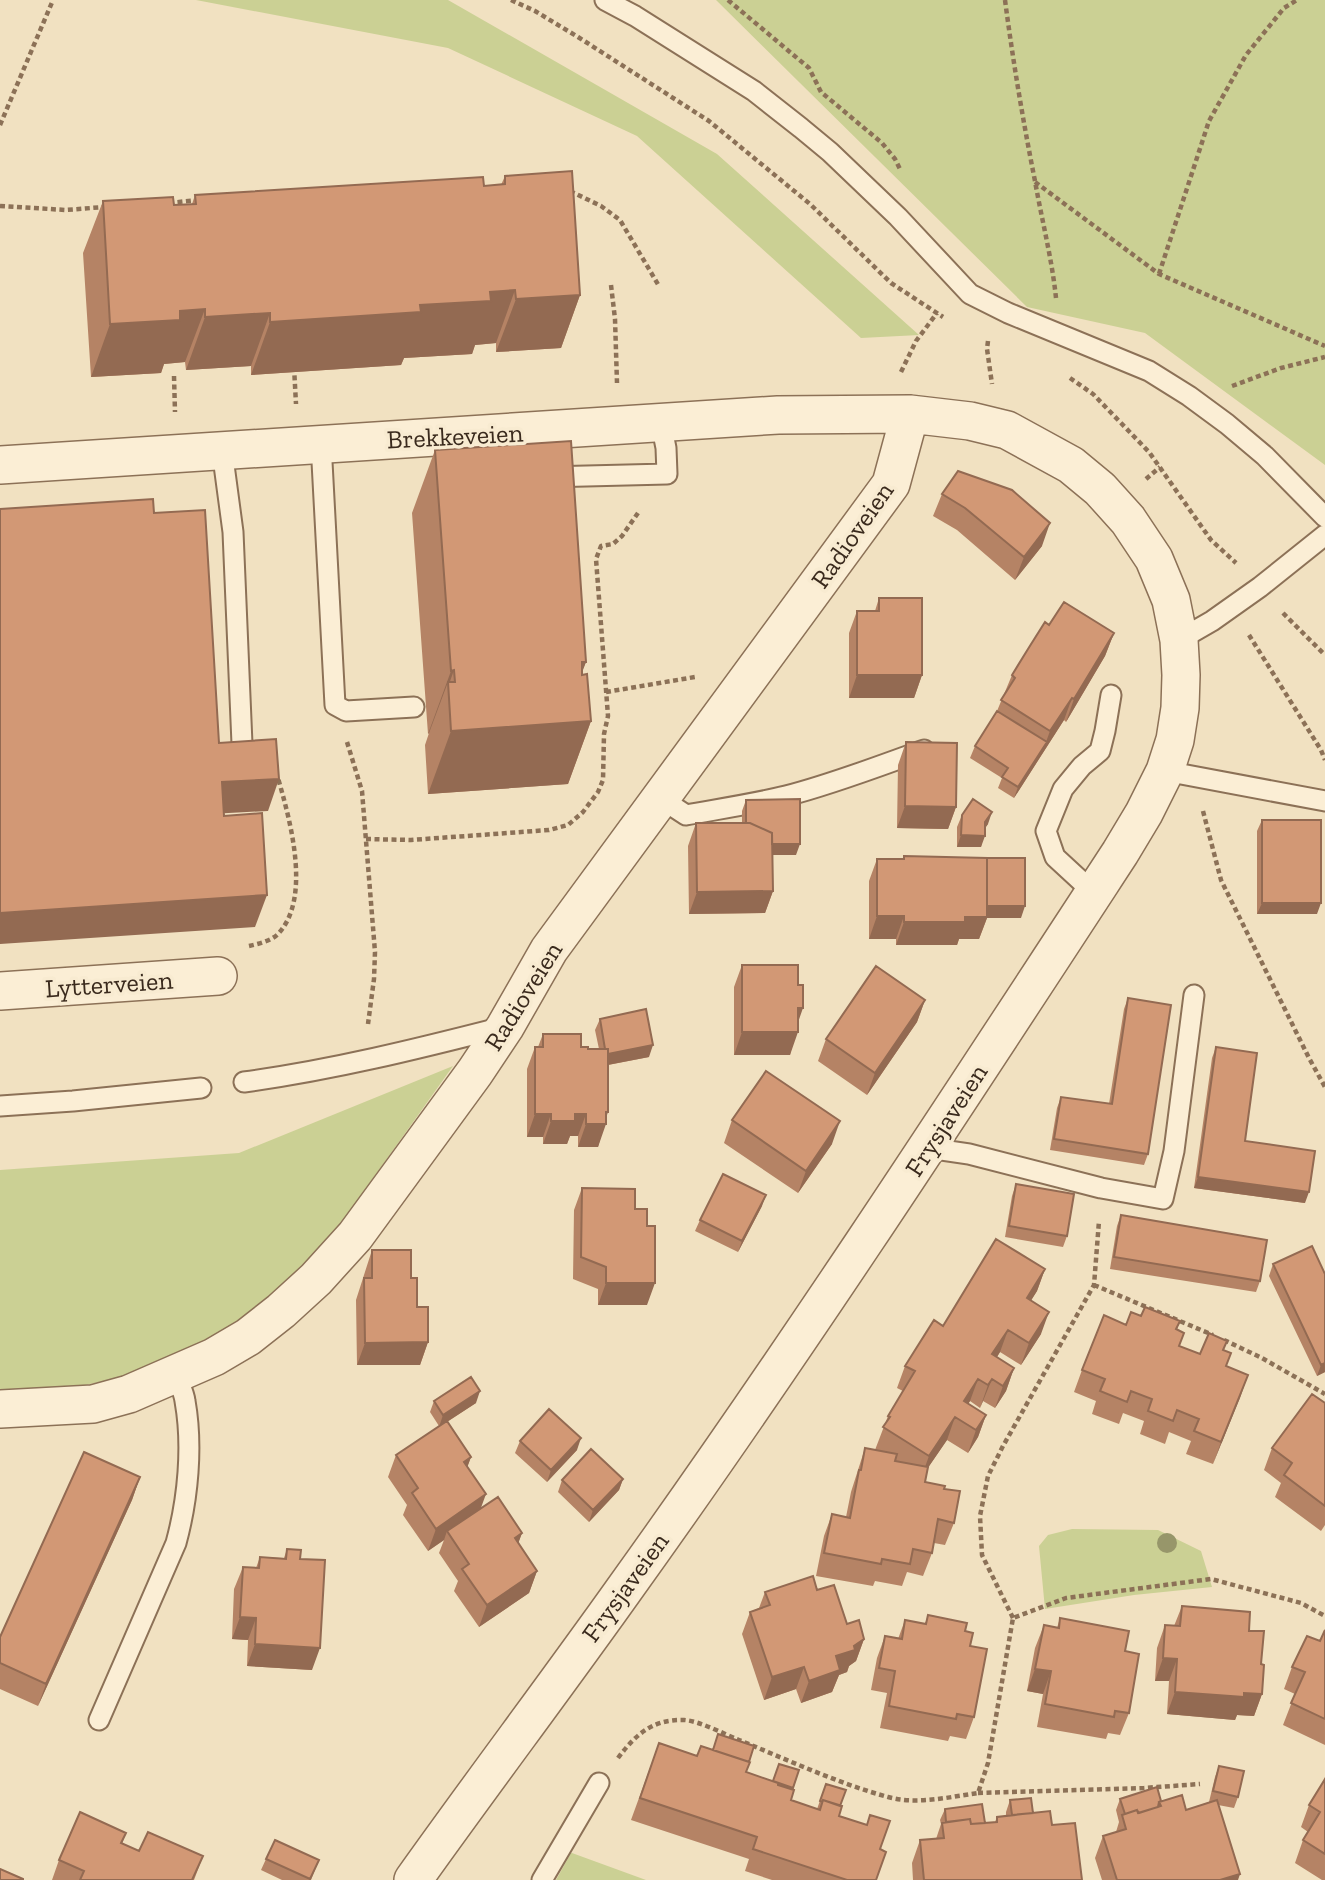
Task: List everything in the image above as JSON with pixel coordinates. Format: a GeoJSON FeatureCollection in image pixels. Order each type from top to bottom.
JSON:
{"type":"FeatureCollection","features":[{"type":"Feature","properties":{"kind":"street","name":"Brekkeveien"},"geometry":{"type":"LineString","coordinates":[[0,465],[778,415],[910,414]]}},
{"type":"Feature","properties":{"kind":"street","name":"Frysjaveien"},"geometry":{"type":"LineString","coordinates":[[412,1880],[624,1591],[928,1148],[1094,893],[1144,813],[1166,771],[1180,708],[1178,640],[1171,600],[1153,559],[1128,520],[1100,489],[1071,465],[1007,430],[970,421],[910,414]]}},
{"type":"Feature","properties":{"kind":"street","name":"Radioveien"},"geometry":{"type":"LineString","coordinates":[[0,1409],[93,1404],[129,1394],[176,1375],[248,1337],[316,1279],[355,1236],[475,1072],[505,1027],[549,950],[891,484],[910,414]]}},
{"type":"Feature","properties":{"kind":"street","name":"Lytterveien"},"geometry":{"type":"LineString","coordinates":[[0,991],[218,976]]}},
{"type":"Feature","properties":{"kind":"lane"},"geometry":{"type":"LineString","coordinates":[[605,0],[754,91],[830,152],[898,217],[970,294],[1008,313],[1149,371],[1189,396],[1265,456],[1325,517]]}},
{"type":"Feature","properties":{"kind":"lane"},"geometry":{"type":"LineString","coordinates":[[532,478],[667,474],[661,423]]}},
{"type":"Feature","properties":{"kind":"lane"},"geometry":{"type":"LineString","coordinates":[[321,443],[335,705],[346,711],[414,707]]}},
{"type":"Feature","properties":{"kind":"lane"},"geometry":{"type":"LineString","coordinates":[[222,450],[233,532],[242,744]]}},
{"type":"Feature","properties":{"kind":"lane"},"geometry":{"type":"LineString","coordinates":[[1178,640],[1212,621],[1261,587],[1325,535]]}},
{"type":"Feature","properties":{"kind":"lane"},"geometry":{"type":"LineString","coordinates":[[1094,893],[1055,857],[1046,831],[1063,789],[1082,766],[1100,751],[1111,695]]}},
{"type":"Feature","properties":{"kind":"lane"},"geometry":{"type":"LineString","coordinates":[[660,798],[686,815],[733,807],[786,796],[833,782],[942,744]]}},
{"type":"Feature","properties":{"kind":"lane"},"geometry":{"type":"LineString","coordinates":[[1166,771],[1325,801]]}},
{"type":"Feature","properties":{"kind":"lane"},"geometry":{"type":"LineString","coordinates":[[928,1148],[969,1154],[1101,1188],[1163,1199],[1174,1151],[1194,995]]}},
{"type":"Feature","properties":{"kind":"lane"},"geometry":{"type":"LineString","coordinates":[[244,1082],[374,1059],[505,1027]]}},
{"type":"Feature","properties":{"kind":"lane"},"geometry":{"type":"LineString","coordinates":[[0,1106],[201,1087]]}},
{"type":"Feature","properties":{"kind":"lane"},"geometry":{"type":"LineString","coordinates":[[99,1720],[176,1543],[183,1517],[187,1485],[188,1428],[185,1398],[176,1375]]}},
{"type":"Feature","properties":{"kind":"lane"},"geometry":{"type":"LineString","coordinates":[[542,1880],[599,1783]]}},
{"type":"Feature","properties":{"kind":"path"},"geometry":{"type":"LineString","coordinates":[[0,125],[53,0]]}},
{"type":"Feature","properties":{"kind":"path"},"geometry":{"type":"LineString","coordinates":[[511,0],[557,24],[709,121],[810,204],[891,283],[946,319]]}},
{"type":"Feature","properties":{"kind":"path"},"geometry":{"type":"LineString","coordinates":[[728,0],[809,68],[821,92],[881,143],[895,159],[902,170],[898,217]]}},
{"type":"Feature","properties":{"kind":"path"},"geometry":{"type":"LineString","coordinates":[[1005,0],[1012,52],[1053,270],[1061,334]]}},
{"type":"Feature","properties":{"kind":"path"},"geometry":{"type":"LineString","coordinates":[[1159,274],[1209,121],[1246,55],[1284,8],[1297,0]]}},
{"type":"Feature","properties":{"kind":"path"},"geometry":{"type":"LineString","coordinates":[[1035,181],[1159,274],[1325,346]]}},
{"type":"Feature","properties":{"kind":"path"},"geometry":{"type":"LineString","coordinates":[[565,188],[601,206],[620,220],[659,286]]}},
{"type":"Feature","properties":{"kind":"path"},"geometry":{"type":"LineString","coordinates":[[163,203],[205,200]]}},
{"type":"Feature","properties":{"kind":"path"},"geometry":{"type":"LineString","coordinates":[[0,206],[66,210],[108,207]]}},
{"type":"Feature","properties":{"kind":"path"},"geometry":{"type":"LineString","coordinates":[[611,285],[617,385]]}},
{"type":"Feature","properties":{"kind":"path"},"geometry":{"type":"LineString","coordinates":[[899,375],[916,341],[937,313]]}},
{"type":"Feature","properties":{"kind":"path"},"geometry":{"type":"LineString","coordinates":[[982,337],[999,345]]}},
{"type":"Feature","properties":{"kind":"path"},"geometry":{"type":"LineString","coordinates":[[988,340],[986,349],[993,387]]}},
{"type":"Feature","properties":{"kind":"path"},"geometry":{"type":"LineString","coordinates":[[1230,387],[1281,368],[1325,357]]}},
{"type":"Feature","properties":{"kind":"path"},"geometry":{"type":"LineString","coordinates":[[293,360],[296,415]]}},
{"type":"Feature","properties":{"kind":"path"},"geometry":{"type":"LineString","coordinates":[[1062,372],[1093,394],[1149,452],[1211,540],[1261,587],[1325,655]]}},
{"type":"Feature","properties":{"kind":"path"},"geometry":{"type":"LineString","coordinates":[[174,376],[176,423]]}},
{"type":"Feature","properties":{"kind":"path"},"geometry":{"type":"LineString","coordinates":[[1142,482],[1160,467]]}},
{"type":"Feature","properties":{"kind":"path"},"geometry":{"type":"LineString","coordinates":[[366,839],[411,840],[549,830],[568,825],[583,812],[598,792],[603,780],[604,734],[608,716],[597,559],[601,546],[613,544],[630,524]]}},
{"type":"Feature","properties":{"kind":"path"},"geometry":{"type":"LineString","coordinates":[[1231,606],[1325,760]]}},
{"type":"Feature","properties":{"kind":"path"},"geometry":{"type":"LineString","coordinates":[[607,692],[684,678]]}},
{"type":"Feature","properties":{"kind":"path"},"geometry":{"type":"LineString","coordinates":[[335,705],[362,791],[375,953],[368,1013],[368,1035],[374,1059]]}},
{"type":"Feature","properties":{"kind":"path"},"geometry":{"type":"LineString","coordinates":[[218,976],[219,958],[231,950],[277,936],[289,918],[295,897],[296,868],[285,804],[276,771]]}},
{"type":"Feature","properties":{"kind":"path"},"geometry":{"type":"LineString","coordinates":[[1206,778],[1203,811],[1221,880],[1325,1087]]}},
{"type":"Feature","properties":{"kind":"path"},"geometry":{"type":"LineString","coordinates":[[978,1793],[988,1763],[1013,1618],[982,1555],[980,1516],[988,1476],[1094,1286],[1101,1188]]}},
{"type":"Feature","properties":{"kind":"path"},"geometry":{"type":"LineString","coordinates":[[1094,1286],[1262,1358],[1325,1394]]}},
{"type":"Feature","properties":{"kind":"path"},"geometry":{"type":"LineString","coordinates":[[1013,1618],[1066,1598],[1211,1579],[1301,1603],[1325,1616]]}},
{"type":"Feature","properties":{"kind":"path"},"geometry":{"type":"LineString","coordinates":[[599,1783],[631,1741],[643,1731],[656,1724],[687,1720],[848,1783],[890,1798],[911,1801],[978,1793],[1200,1784]]}},
{"type":"Feature","properties":{"kind":"green space"},"geometry":{"type":"Polygon","coordinates":[[[196,0],[448,0],[717,154],[919,335],[861,338],[637,136],[448,48],[196,0]]]}},
{"type":"Feature","properties":{"kind":"green space"},"geometry":{"type":"Polygon","coordinates":[[[716,0],[1325,0],[1325,465],[1145,333],[1027,307],[716,0]]]}},
{"type":"Feature","properties":{"kind":"green space"},"geometry":{"type":"Polygon","coordinates":[[[453,1066],[339,1226],[292,1276],[237,1326],[145,1372],[53,1392],[0,1390],[0,1170],[239,1153],[453,1066]]]}},
{"type":"Feature","properties":{"kind":"green space"},"geometry":{"type":"Polygon","coordinates":[[[1072,1529],[1158,1530],[1201,1551],[1212,1587],[1134,1595],[1045,1609],[1039,1546],[1048,1535],[1072,1529]]]}},
{"type":"Feature","properties":{"kind":"green space"},"geometry":{"type":"Polygon","coordinates":[[[572,1853],[646,1880],[556,1880],[572,1853]]]}},
{"type":"Feature","properties":{"kind":"building"},"geometry":{"type":"Polygon","coordinates":[[[572,171],[580,295],[516,299],[515,290],[490,292],[491,301],[420,305],[421,312],[270,322],[270,313],[205,317],[205,309],[180,311],[180,320],[110,324],[103,201],[173,197],[174,205],[196,204],[195,195],[483,177],[484,186],[505,184],[505,176],[572,171]]]}},
{"type":"Feature","properties":{"kind":"building"},"geometry":{"type":"Polygon","coordinates":[[[571,441],[586,662],[582,662],[582,675],[587,674],[591,721],[451,731],[448,682],[455,682],[454,670],[451,671],[435,450],[571,441]]]}},
{"type":"Feature","properties":{"kind":"building"},"geometry":{"type":"Polygon","coordinates":[[[958,471],[1012,490],[1050,523],[1024,557],[965,508],[942,494],[958,471]]]}},
{"type":"Feature","properties":{"kind":"building"},"geometry":{"type":"Polygon","coordinates":[[[153,499],[154,513],[205,510],[219,743],[276,739],[279,779],[222,782],[224,816],[262,813],[267,895],[0,913],[0,509],[153,499]]]}},
{"type":"Feature","properties":{"kind":"building"},"geometry":{"type":"Polygon","coordinates":[[[879,598],[922,598],[922,675],[857,675],[857,611],[879,611],[879,598]]]}},
{"type":"Feature","properties":{"kind":"building"},"geometry":{"type":"Polygon","coordinates":[[[1064,602],[1114,633],[1074,699],[1072,698],[1050,731],[1001,700],[1015,678],[1012,675],[1045,622],[1049,625],[1064,602]]]}},
{"type":"Feature","properties":{"kind":"building"},"geometry":{"type":"Polygon","coordinates":[[[997,711],[1047,742],[1018,787],[1002,777],[1008,768],[975,746],[997,711]]]}},
{"type":"Feature","properties":{"kind":"building"},"geometry":{"type":"Polygon","coordinates":[[[906,742],[957,743],[956,807],[905,806],[906,742]]]}},
{"type":"Feature","properties":{"kind":"building"},"geometry":{"type":"Polygon","coordinates":[[[800,799],[800,844],[772,844],[772,833],[746,823],[746,800],[800,799]]]}},
{"type":"Feature","properties":{"kind":"building"},"geometry":{"type":"Polygon","coordinates":[[[973,799],[992,812],[985,822],[985,836],[961,835],[962,815],[973,799]]]}},
{"type":"Feature","properties":{"kind":"building"},"geometry":{"type":"Polygon","coordinates":[[[1262,820],[1321,820],[1321,903],[1262,903],[1262,820]]]}},
{"type":"Feature","properties":{"kind":"building"},"geometry":{"type":"Polygon","coordinates":[[[696,823],[750,823],[772,833],[773,891],[697,892],[696,823]]]}},
{"type":"Feature","properties":{"kind":"building"},"geometry":{"type":"Polygon","coordinates":[[[904,856],[987,858],[987,917],[965,917],[965,922],[904,922],[904,916],[877,916],[877,859],[904,859],[904,856]]]}},
{"type":"Feature","properties":{"kind":"building"},"geometry":{"type":"Polygon","coordinates":[[[987,858],[1025,858],[1025,906],[987,906],[987,858]]]}},
{"type":"Feature","properties":{"kind":"building"},"geometry":{"type":"Polygon","coordinates":[[[742,965],[798,965],[798,985],[803,985],[803,1008],[798,1008],[798,1032],[742,1032],[742,965]]]}},
{"type":"Feature","properties":{"kind":"building"},"geometry":{"type":"Polygon","coordinates":[[[876,966],[925,1000],[875,1073],[826,1039],[876,966]]]}},
{"type":"Feature","properties":{"kind":"building"},"geometry":{"type":"Polygon","coordinates":[[[1128,998],[1171,1005],[1148,1154],[1054,1139],[1061,1097],[1112,1104],[1128,998]]]}},
{"type":"Feature","properties":{"kind":"building"},"geometry":{"type":"Polygon","coordinates":[[[646,1009],[653,1045],[608,1054],[600,1019],[646,1009]]]}},
{"type":"Feature","properties":{"kind":"building"},"geometry":{"type":"Polygon","coordinates":[[[543,1034],[581,1034],[581,1047],[608,1049],[606,1124],[586,1124],[586,1114],[575,1114],[575,1121],[551,1121],[551,1114],[535,1114],[535,1047],[543,1047],[543,1034]]]}},
{"type":"Feature","properties":{"kind":"building"},"geometry":{"type":"Polygon","coordinates":[[[1216,1047],[1257,1053],[1245,1141],[1315,1151],[1309,1192],[1198,1177],[1216,1047]]]}},
{"type":"Feature","properties":{"kind":"building"},"geometry":{"type":"Polygon","coordinates":[[[766,1071],[840,1121],[806,1171],[732,1120],[766,1071]]]}},
{"type":"Feature","properties":{"kind":"building"},"geometry":{"type":"Polygon","coordinates":[[[723,1174],[766,1195],[742,1241],[700,1220],[723,1174]]]}},
{"type":"Feature","properties":{"kind":"building"},"geometry":{"type":"Polygon","coordinates":[[[1016,1184],[1074,1194],[1067,1236],[1009,1226],[1016,1184]]]}},
{"type":"Feature","properties":{"kind":"building"},"geometry":{"type":"Polygon","coordinates":[[[582,1188],[635,1189],[635,1209],[647,1209],[647,1226],[655,1226],[655,1283],[606,1283],[606,1267],[581,1257],[582,1188]]]}},
{"type":"Feature","properties":{"kind":"building"},"geometry":{"type":"Polygon","coordinates":[[[1121,1215],[1267,1240],[1260,1281],[1114,1257],[1121,1215]]]}},
{"type":"Feature","properties":{"kind":"building"},"geometry":{"type":"Polygon","coordinates":[[[996,1239],[1045,1269],[1027,1298],[1049,1312],[1029,1343],[1008,1330],[992,1354],[1014,1368],[1003,1386],[992,1379],[988,1385],[978,1379],[964,1401],[986,1415],[976,1430],[955,1417],[929,1456],[883,1427],[915,1371],[905,1366],[934,1320],[943,1326],[996,1239]]]}},
{"type":"Feature","properties":{"kind":"building"},"geometry":{"type":"Polygon","coordinates":[[[1312,1246],[1325,1274],[1325,1363],[1321,1365],[1273,1264],[1312,1246]]]}},
{"type":"Feature","properties":{"kind":"building"},"geometry":{"type":"Polygon","coordinates":[[[372,1250],[411,1250],[411,1278],[417,1278],[417,1307],[428,1307],[428,1342],[365,1343],[364,1278],[372,1278],[372,1250]]]}},
{"type":"Feature","properties":{"kind":"building"},"geometry":{"type":"Polygon","coordinates":[[[1145,1307],[1180,1321],[1176,1329],[1184,1333],[1179,1346],[1200,1354],[1209,1333],[1227,1341],[1223,1350],[1231,1353],[1226,1366],[1248,1375],[1221,1442],[1194,1431],[1199,1419],[1177,1410],[1173,1421],[1148,1411],[1152,1399],[1131,1391],[1127,1402],[1100,1391],[1105,1379],[1082,1370],[1104,1315],[1126,1325],[1131,1312],[1141,1316],[1145,1307]]]}},
{"type":"Feature","properties":{"kind":"building"},"geometry":{"type":"Polygon","coordinates":[[[471,1377],[480,1391],[443,1415],[434,1401],[471,1377]]]}},
{"type":"Feature","properties":{"kind":"building"},"geometry":{"type":"Polygon","coordinates":[[[1312,1394],[1325,1403],[1325,1506],[1284,1475],[1292,1463],[1272,1448],[1312,1394]]]}},
{"type":"Feature","properties":{"kind":"building"},"geometry":{"type":"Polygon","coordinates":[[[549,1409],[581,1438],[551,1470],[520,1441],[549,1409]]]}},
{"type":"Feature","properties":{"kind":"building"},"geometry":{"type":"Polygon","coordinates":[[[447,1421],[471,1457],[464,1462],[486,1494],[436,1529],[412,1493],[418,1488],[396,1455],[447,1421]]]}},
{"type":"Feature","properties":{"kind":"building"},"geometry":{"type":"Polygon","coordinates":[[[865,1448],[897,1454],[895,1461],[928,1467],[925,1482],[960,1491],[954,1523],[938,1519],[932,1553],[913,1549],[910,1564],[882,1559],[881,1564],[824,1553],[832,1514],[850,1518],[865,1448]]]}},
{"type":"Feature","properties":{"kind":"building"},"geometry":{"type":"Polygon","coordinates":[[[591,1449],[623,1479],[593,1510],[562,1480],[591,1449]]]}},
{"type":"Feature","properties":{"kind":"building"},"geometry":{"type":"Polygon","coordinates":[[[84,1452],[140,1477],[46,1684],[0,1663],[0,1637],[84,1452]]]}},
{"type":"Feature","properties":{"kind":"building"},"geometry":{"type":"Polygon","coordinates":[[[498,1497],[522,1533],[515,1538],[537,1571],[487,1605],[462,1569],[469,1564],[447,1531],[498,1497]]]}},
{"type":"Feature","properties":{"kind":"building"},"geometry":{"type":"Polygon","coordinates":[[[287,1549],[301,1550],[300,1559],[325,1560],[320,1648],[255,1644],[256,1618],[240,1617],[243,1567],[259,1568],[260,1557],[286,1559],[287,1549]]]}},
{"type":"Feature","properties":{"kind":"building"},"geometry":{"type":"Polygon","coordinates":[[[813,1576],[817,1590],[834,1585],[847,1624],[859,1620],[864,1639],[854,1646],[855,1650],[836,1656],[840,1670],[809,1681],[804,1667],[772,1677],[750,1612],[770,1605],[765,1592],[813,1576]]]}},
{"type":"Feature","properties":{"kind":"building"},"geometry":{"type":"Polygon","coordinates":[[[1182,1606],[1250,1612],[1249,1631],[1264,1631],[1262,1694],[1244,1693],[1244,1697],[1175,1692],[1177,1659],[1163,1658],[1165,1625],[1180,1626],[1182,1606]]]}},
{"type":"Feature","properties":{"kind":"building"},"geometry":{"type":"Polygon","coordinates":[[[928,1615],[967,1623],[965,1631],[973,1633],[970,1646],[987,1649],[974,1717],[957,1714],[956,1719],[889,1706],[895,1671],[879,1668],[885,1636],[902,1639],[905,1620],[926,1624],[928,1615]]]}},
{"type":"Feature","properties":{"kind":"building"},"geometry":{"type":"Polygon","coordinates":[[[1060,1618],[1129,1631],[1125,1651],[1139,1654],[1129,1713],[1115,1711],[1114,1717],[1045,1704],[1051,1671],[1035,1669],[1044,1625],[1059,1628],[1060,1618]]]}},
{"type":"Feature","properties":{"kind":"building"},"geometry":{"type":"Polygon","coordinates":[[[1325,1630],[1325,1719],[1291,1703],[1305,1672],[1292,1667],[1307,1636],[1320,1641],[1325,1630]]]}},
{"type":"Feature","properties":{"kind":"building"},"geometry":{"type":"Polygon","coordinates":[[[718,1734],[754,1746],[749,1762],[713,1750],[718,1734]]]}},
{"type":"Feature","properties":{"kind":"building"},"geometry":{"type":"Polygon","coordinates":[[[659,1743],[697,1756],[701,1746],[750,1762],[746,1772],[794,1790],[791,1800],[820,1810],[823,1800],[842,1806],[839,1816],[867,1825],[870,1815],[890,1821],[880,1849],[886,1852],[876,1880],[847,1880],[753,1849],[757,1837],[640,1798],[659,1743]]]}},
{"type":"Feature","properties":{"kind":"building"},"geometry":{"type":"Polygon","coordinates":[[[779,1764],[799,1770],[793,1788],[773,1781],[779,1764]]]}},
{"type":"Feature","properties":{"kind":"building"},"geometry":{"type":"Polygon","coordinates":[[[1219,1766],[1244,1771],[1238,1797],[1213,1791],[1219,1766]]]}},
{"type":"Feature","properties":{"kind":"building"},"geometry":{"type":"Polygon","coordinates":[[[1325,1779],[1325,1854],[1303,1840],[1320,1812],[1309,1805],[1325,1779]]]}},
{"type":"Feature","properties":{"kind":"building"},"geometry":{"type":"Polygon","coordinates":[[[826,1784],[846,1790],[840,1806],[820,1801],[826,1784]]]}},
{"type":"Feature","properties":{"kind":"building"},"geometry":{"type":"Polygon","coordinates":[[[1157,1787],[1161,1801],[1158,1807],[1125,1814],[1120,1799],[1157,1787]]]}},
{"type":"Feature","properties":{"kind":"building"},"geometry":{"type":"Polygon","coordinates":[[[1182,1795],[1186,1810],[1217,1800],[1240,1874],[1220,1880],[1117,1880],[1103,1836],[1126,1829],[1122,1815],[1161,1806],[1159,1802],[1182,1795]]]}},
{"type":"Feature","properties":{"kind":"building"},"geometry":{"type":"Polygon","coordinates":[[[1031,1798],[1033,1813],[1012,1815],[1010,1800],[1031,1798]]]}},
{"type":"Feature","properties":{"kind":"building"},"geometry":{"type":"Polygon","coordinates":[[[982,1804],[985,1823],[971,1824],[970,1819],[946,1822],[945,1809],[982,1804]]]}},
{"type":"Feature","properties":{"kind":"building"},"geometry":{"type":"Polygon","coordinates":[[[1050,1811],[1052,1825],[1075,1823],[1082,1880],[924,1880],[920,1840],[944,1838],[942,1823],[970,1819],[971,1824],[997,1822],[997,1817],[1050,1811]]]}},
{"type":"Feature","properties":{"kind":"building"},"geometry":{"type":"Polygon","coordinates":[[[80,1812],[126,1833],[121,1843],[139,1851],[148,1832],[203,1856],[192,1880],[80,1880],[84,1871],[59,1860],[80,1812]]]}},
{"type":"Feature","properties":{"kind":"building"},"geometry":{"type":"Polygon","coordinates":[[[275,1840],[319,1860],[310,1879],[266,1859],[275,1840]]]}},
{"type":"Feature","properties":{"kind":"building"},"geometry":{"type":"Polygon","coordinates":[[[0,1869],[23,1879],[23,1880],[0,1880],[0,1869]]]}}]}
